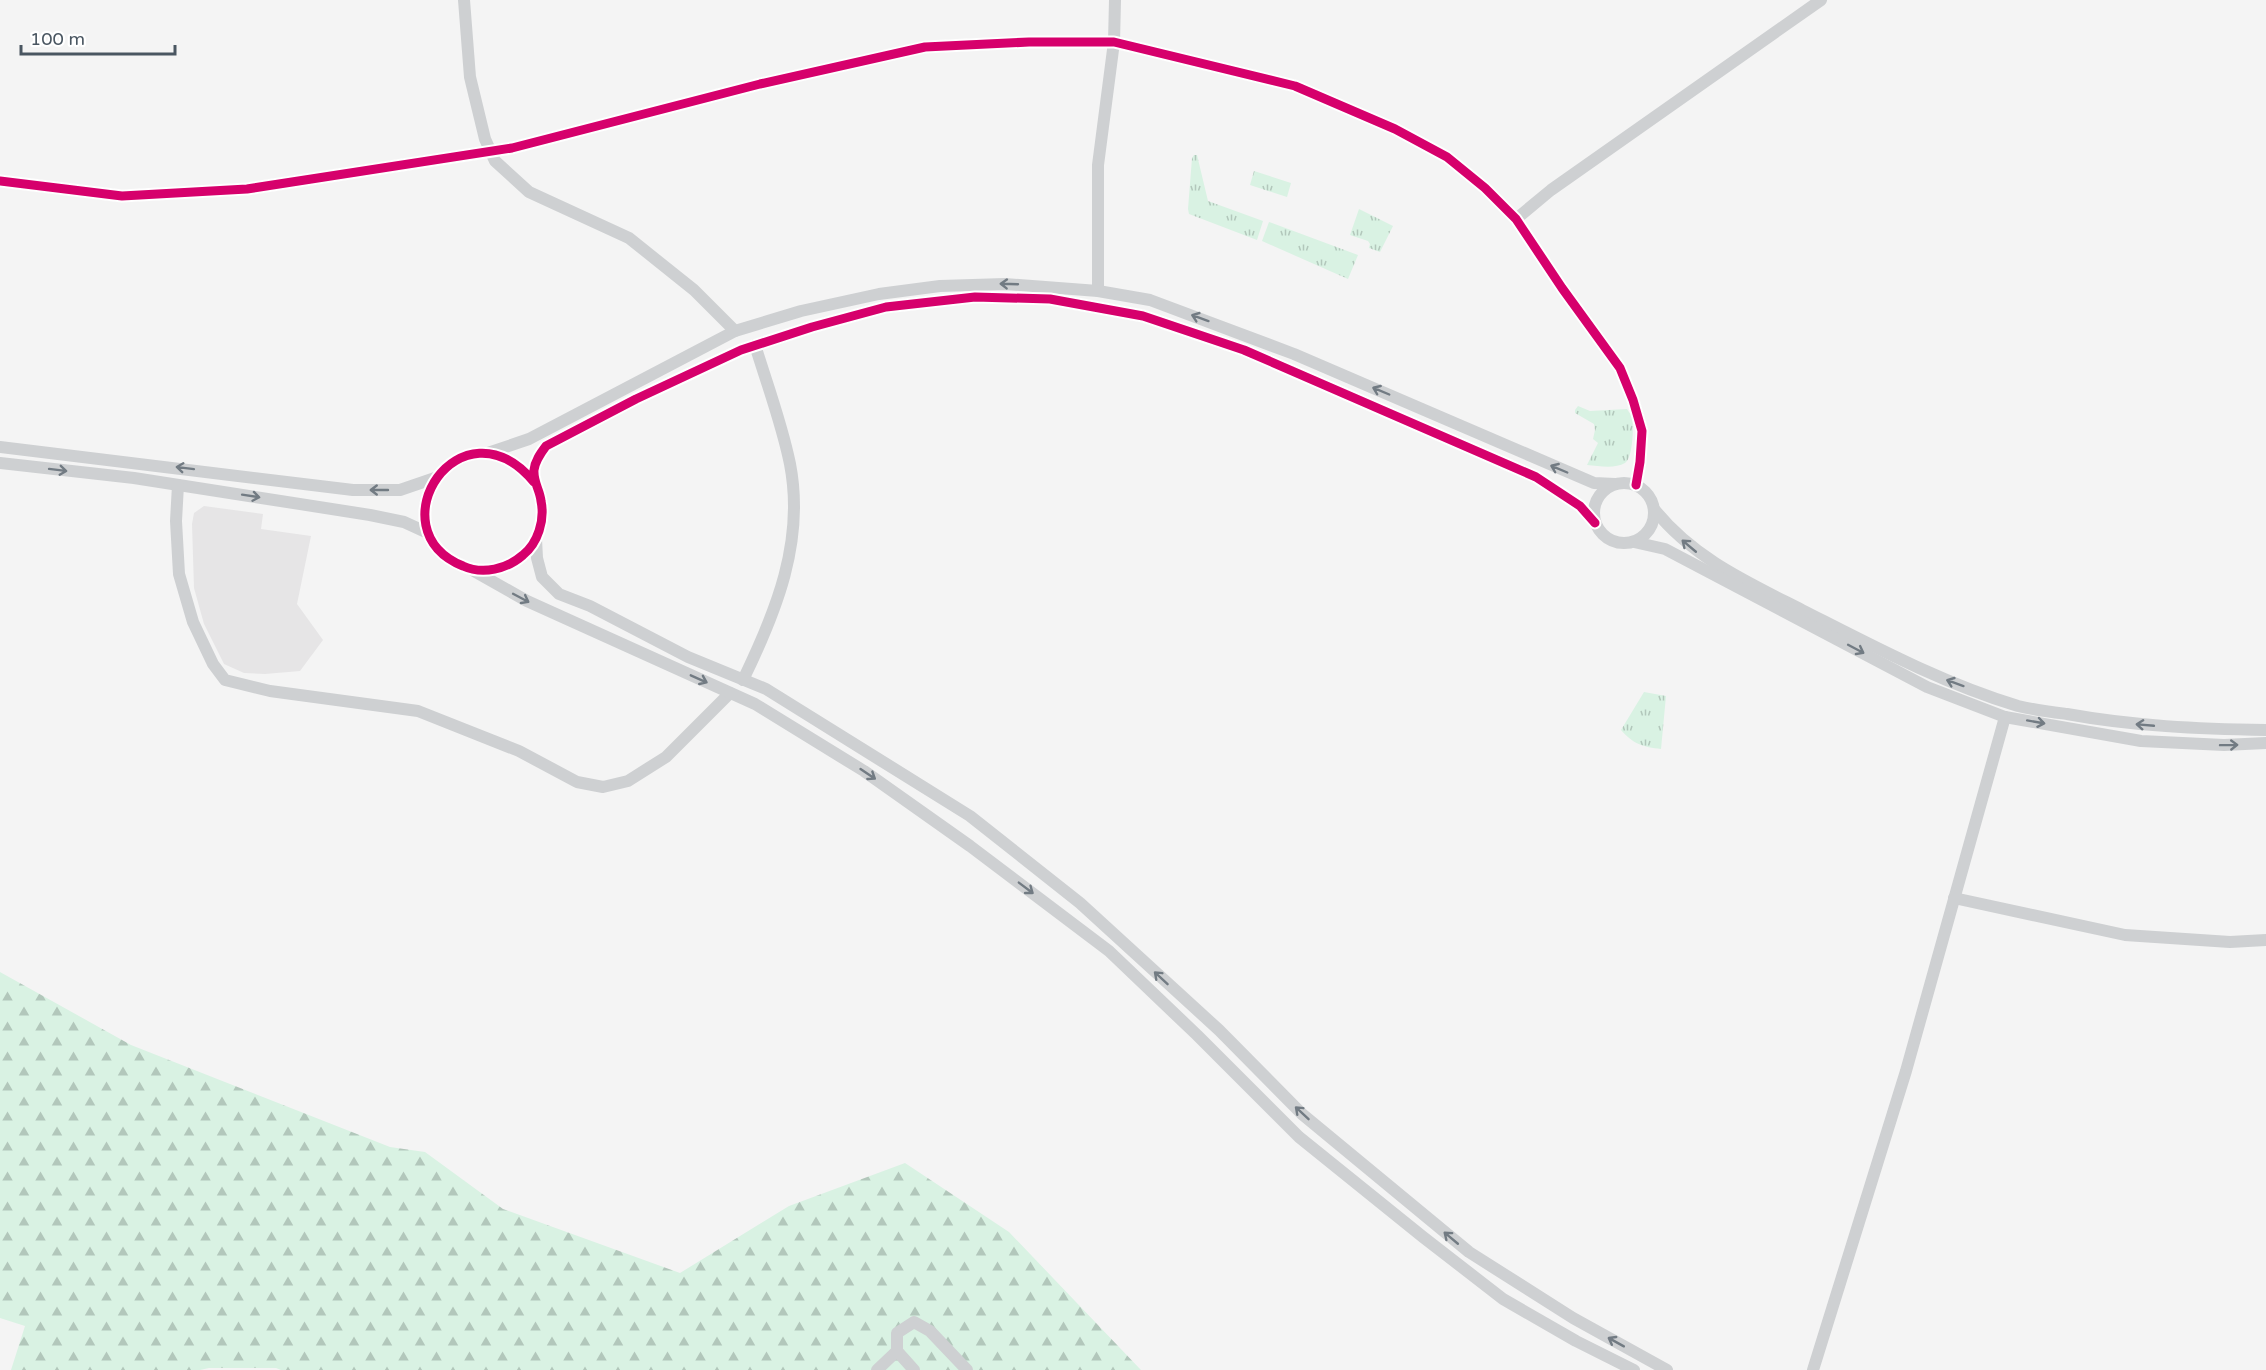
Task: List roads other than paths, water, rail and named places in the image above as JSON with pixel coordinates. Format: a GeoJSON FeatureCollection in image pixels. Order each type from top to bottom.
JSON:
{"type":"FeatureCollection","features":[{"type":"Feature","properties":{"kind":"street"},"geometry":{"type":"LineString","coordinates":[[464,0],[471,77],[485,139],[495,161],[529,192],[629,238],[694,290],[735,331]]}},
{"type":"Feature","properties":{"kind":"street"},"geometry":{"type":"LineString","coordinates":[[1098,291],[1098,165],[1113,42],[1115,0]]}},
{"type":"Feature","properties":{"kind":"street"},"geometry":{"type":"LineString","coordinates":[[1516,219],[1551,190],[1821,0]]}},
{"type":"Feature","properties":{"kind":"street"},"geometry":{"type":"LineString","coordinates":[[0,181],[122,196],[247,189],[491,153],[760,84],[925,47],[1029,42],[1113,42],[1296,86],[1395,129],[1447,157],[1485,188],[1516,219],[1620,368],[1633,399],[1642,431],[1636,485]]}},
{"type":"Feature","properties":{"kind":"street"},"geometry":{"type":"LineString","coordinates":[[1615,484],[1594,483],[1388,394],[1230,329],[1150,300],[1098,291],[1005,284],[940,286],[879,294],[801,310],[735,331],[530,439],[457,460],[435,478],[427,495],[425,514],[428,533],[438,549],[452,562],[470,569],[526,601],[755,704],[864,771],[970,846],[1109,951],[1299,1137],[1423,1237],[1503,1299],[1576,1341],[1634,1370]]}},
{"type":"Feature","properties":{"kind":"street"},"geometry":{"type":"LineString","coordinates":[[534,482],[534,470],[546,446],[636,399],[755,345],[886,307],[975,297],[1050,300],[1143,316],[1244,350],[1536,477],[1580,506],[1599,532],[1615,543],[1634,542],[1665,549],[1928,687],[2006,717],[2141,741],[2224,745],[2266,743]]}},
{"type":"Feature","properties":{"kind":"street"},"geometry":{"type":"LineString","coordinates":[[743,680],[763,639],[782,590],[792,548],[795,504],[790,464],[755,345]]}},
{"type":"Feature","properties":{"kind":"street"},"geometry":{"type":"LineString","coordinates":[[0,447],[353,490],[400,490],[435,478]]}},
{"type":"Feature","properties":{"kind":"street"},"geometry":{"type":"LineString","coordinates":[[470,569],[489,570],[508,566],[524,555],[536,539],[542,520],[542,501],[534,482],[522,467],[505,457],[485,453]]}},
{"type":"Feature","properties":{"kind":"street"},"geometry":{"type":"LineString","coordinates":[[0,463],[178,485],[370,515],[404,522],[428,533]]}},
{"type":"Feature","properties":{"kind":"street"},"geometry":{"type":"LineString","coordinates":[[1594,523],[1594,504],[1605,488],[1625,482],[1636,485],[1651,499],[1654,519],[1650,529],[1634,542]]}},
{"type":"Feature","properties":{"kind":"street"},"geometry":{"type":"LineString","coordinates":[[178,485],[176,521],[179,574],[193,622],[213,664],[225,680],[270,691],[418,711],[519,751],[577,782],[603,787],[628,781],[666,758],[730,693]]}},
{"type":"Feature","properties":{"kind":"street"},"geometry":{"type":"LineString","coordinates":[[1654,509],[1695,551],[1742,579],[1930,674],[2020,706],[2111,722],[2205,729],[2266,730]]}},
{"type":"Feature","properties":{"kind":"street"},"geometry":{"type":"LineString","coordinates":[[536,539],[537,558],[542,577],[559,594],[590,606],[688,657],[766,689],[970,816],[1080,903],[1219,1030],[1302,1114],[1469,1252],[1573,1318],[1667,1370]]}},
{"type":"Feature","properties":{"kind":"street"},"geometry":{"type":"LineString","coordinates":[[1813,1370],[1906,1071],[2006,717]]}},
{"type":"Feature","properties":{"kind":"street"},"geometry":{"type":"LineString","coordinates":[[1954,898],[2125,935],[2230,942],[2266,939]]}},
{"type":"Feature","properties":{"kind":"street"},"geometry":{"type":"LineString","coordinates":[[914,1370],[897,1351],[897,1333],[914,1322],[930,1331],[967,1370]]}},
{"type":"Feature","properties":{"kind":"street"},"geometry":{"type":"LineString","coordinates":[[877,1370],[897,1351]]}}]}
